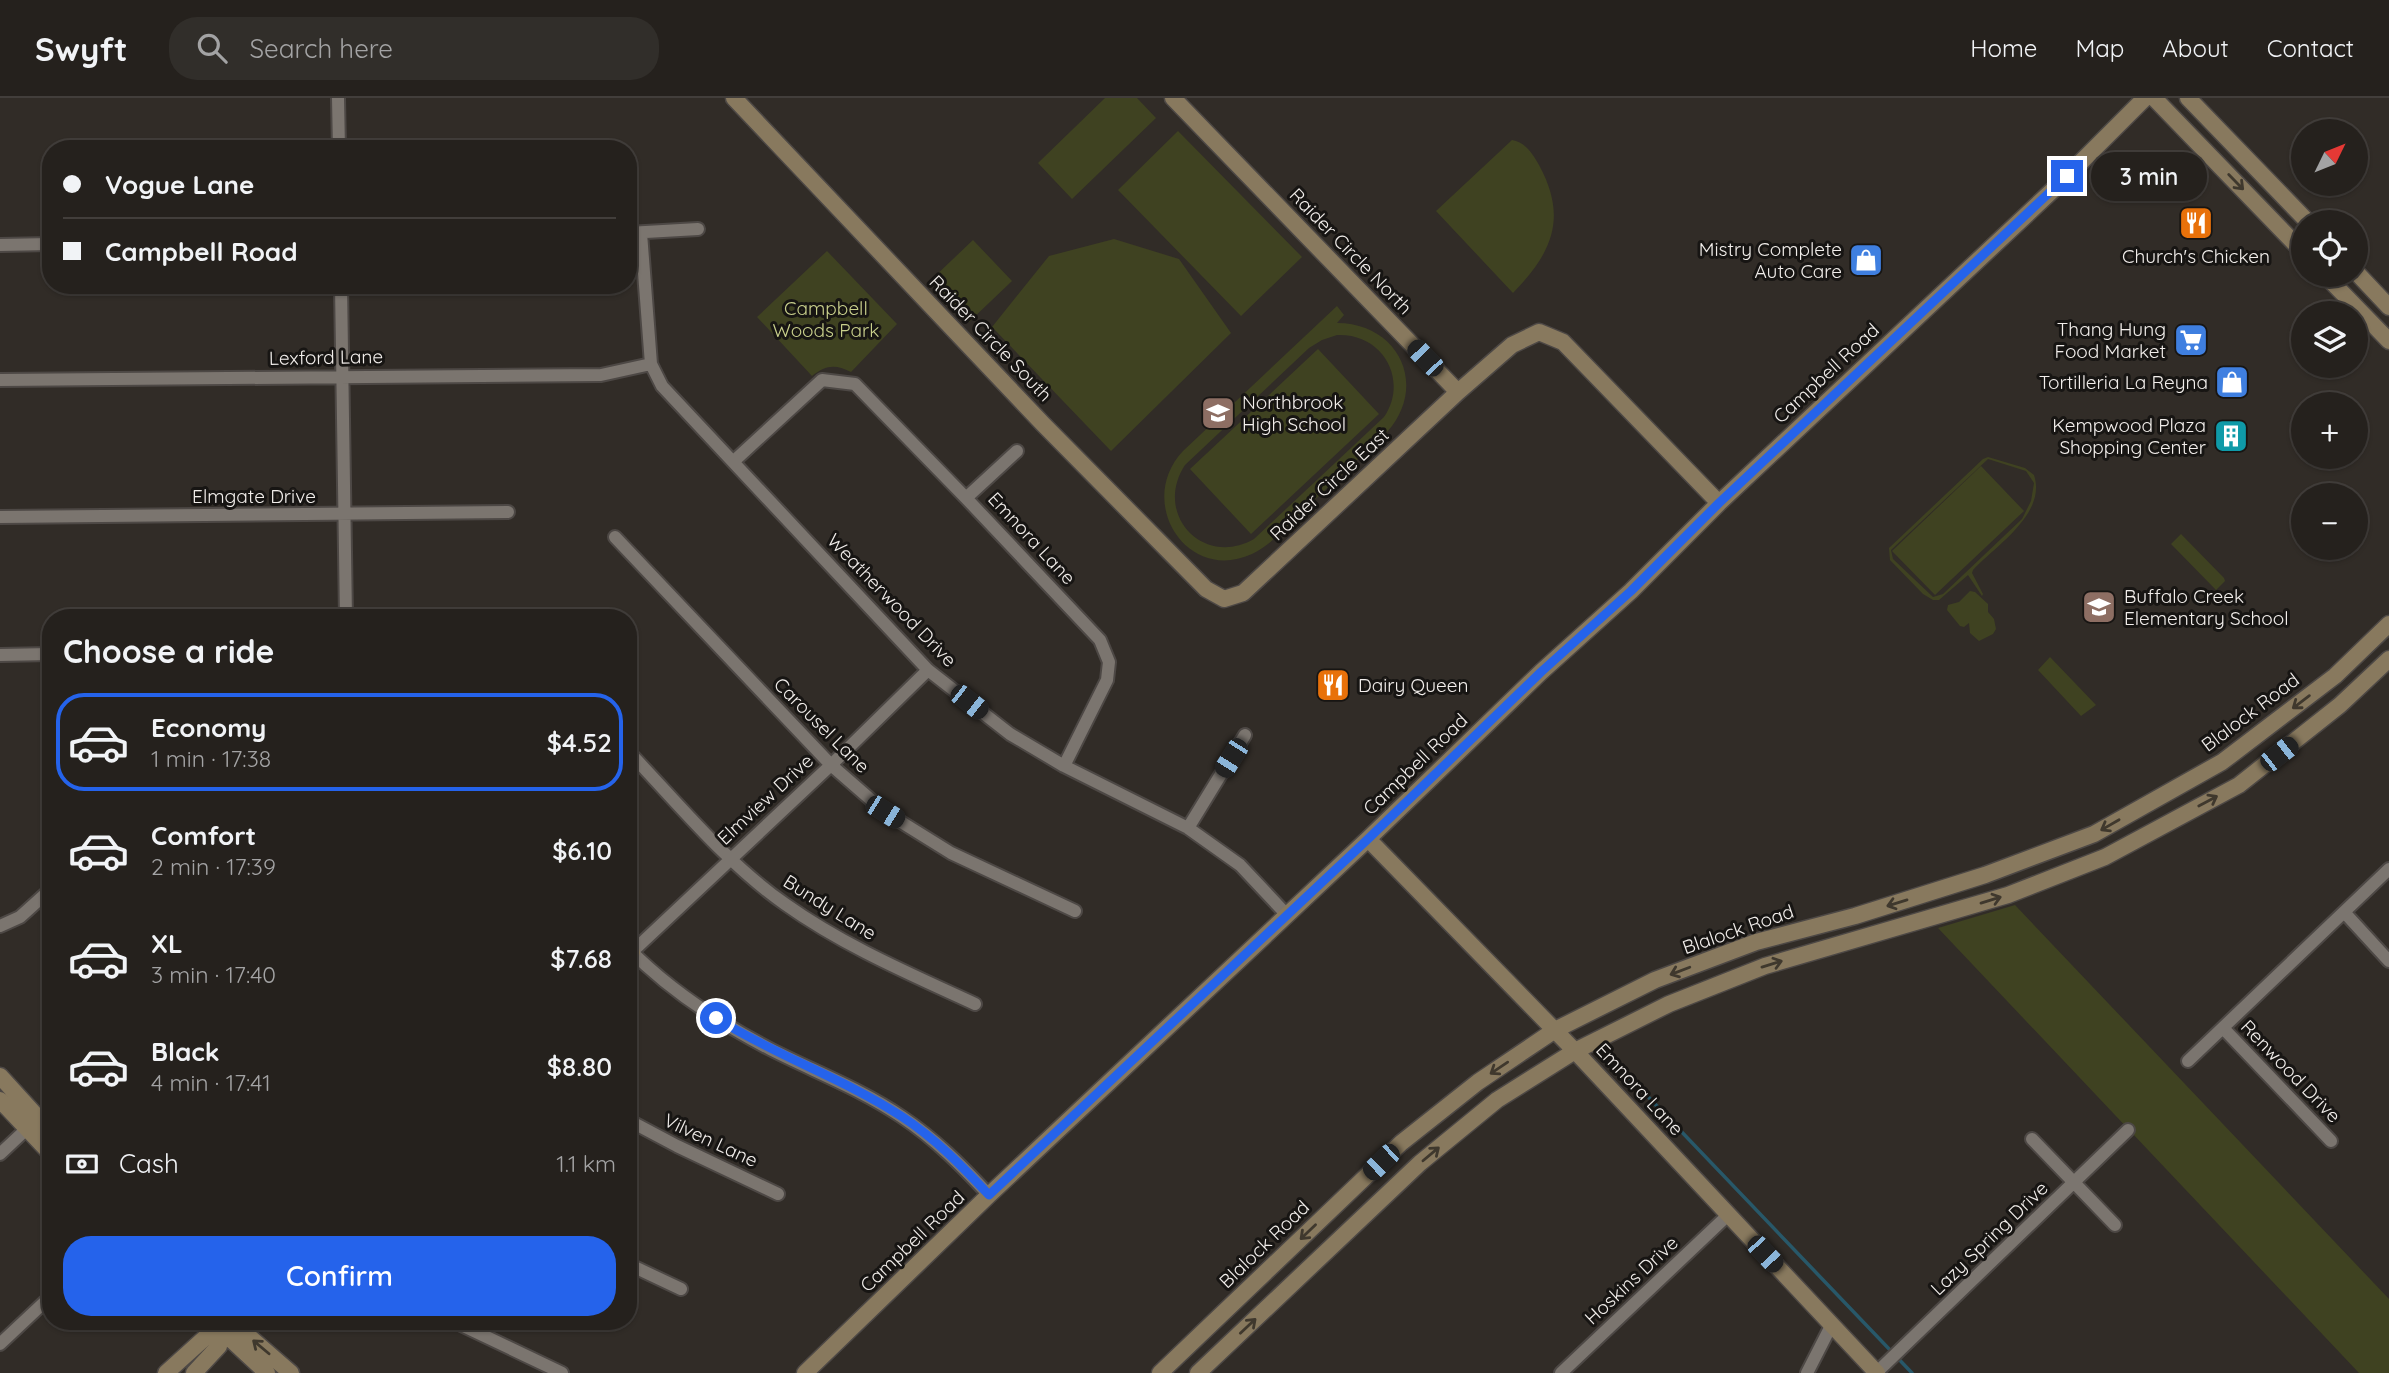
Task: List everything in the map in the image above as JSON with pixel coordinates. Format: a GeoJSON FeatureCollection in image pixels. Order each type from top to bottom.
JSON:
{"type":"FeatureCollection","features":[{"type":"Feature","properties":{"kind":"street"},"geometry":{"type":"LineString","coordinates":[[338,98],[339,140]]}},
{"type":"Feature","properties":{"kind":"street","name":"Raider Circle South"},"geometry":{"type":"LineString","coordinates":[[734,98],[1053,433],[1206,589],[1224,599]]}},
{"type":"Feature","properties":{"kind":"street","name":"Raider Circle North"},"geometry":{"type":"LineString","coordinates":[[1173,98],[1458,392]]}},
{"type":"Feature","properties":{"kind":"street","name":"Campbell Road"},"geometry":{"type":"LineString","coordinates":[[805,1373],[989,1195],[2055,188],[2145,98]]}},
{"type":"Feature","properties":{"kind":"street"},"geometry":{"type":"LineString","coordinates":[[2154,98],[2291,239]]}},
{"type":"Feature","properties":{"kind":"street"},"geometry":{"type":"LineString","coordinates":[[2188,98],[2296,210]]}},
{"type":"Feature","properties":{"kind":"street"},"geometry":{"type":"LineString","coordinates":[[2256,203],[2272,185]]}},
{"type":"Feature","properties":{"kind":"street"},"geometry":{"type":"LineString","coordinates":[[637,233],[698,229]]}},
{"type":"Feature","properties":{"kind":"street"},"geometry":{"type":"LineString","coordinates":[[0,245],[42,244]]}},
{"type":"Feature","properties":{"kind":"street","name":"Weatherwood Drive"},"geometry":{"type":"LineString","coordinates":[[637,256],[651,364],[662,386],[928,670],[1010,734],[1064,766],[1188,828],[1240,865],[1286,914]]}},
{"type":"Feature","properties":{"kind":"street"},"geometry":{"type":"LineString","coordinates":[[2368,285],[2389,307]]}},
{"type":"Feature","properties":{"kind":"street"},"geometry":{"type":"LineString","coordinates":[[2337,287],[2389,341]]}},
{"type":"Feature","properties":{"kind":"street"},"geometry":{"type":"LineString","coordinates":[[341,294],[346,609]]}},
{"type":"Feature","properties":{"kind":"street"},"geometry":{"type":"LineString","coordinates":[[1458,392],[1512,345],[1539,332],[1563,342],[1719,503]]}},
{"type":"Feature","properties":{"kind":"street","name":"Lexford Lane"},"geometry":{"type":"LineString","coordinates":[[0,380],[601,375],[651,364]]}},
{"type":"Feature","properties":{"kind":"street","name":"Emnora Lane"},"geometry":{"type":"LineString","coordinates":[[734,461],[822,380],[855,384],[1100,640],[1109,662],[1107,680],[1064,766]]}},
{"type":"Feature","properties":{"kind":"street","name":"Raider Circle East"},"geometry":{"type":"LineString","coordinates":[[1224,599],[1243,593],[1458,392]]}},
{"type":"Feature","properties":{"kind":"street"},"geometry":{"type":"LineString","coordinates":[[966,498],[1017,451]]}},
{"type":"Feature","properties":{"kind":"street","name":"Elmgate Drive"},"geometry":{"type":"LineString","coordinates":[[0,517],[509,512]]}},
{"type":"Feature","properties":{"kind":"street","name":"Carousel Lane"},"geometry":{"type":"LineString","coordinates":[[615,537],[831,765],[885,812],[951,853],[1075,911]]}},
{"type":"Feature","properties":{"kind":"street","name":"Blalock Road"},"geometry":{"type":"LineString","coordinates":[[1160,1373],[1401,1143],[1473,1086],[1555,1030],[1655,981],[1756,942],[1855,916],[1985,876],[2094,834],[2222,762],[2335,676],[2389,624]]}},
{"type":"Feature","properties":{"kind":"street"},"geometry":{"type":"LineString","coordinates":[[1198,1373],[1420,1163],[1497,1100],[1575,1051],[1669,1004],[1765,966],[2008,895],[2105,857],[2239,785],[2340,705],[2388,660],[2369,643]]}},
{"type":"Feature","properties":{"kind":"street"},"geometry":{"type":"LineString","coordinates":[[0,655],[42,654]]}},
{"type":"Feature","properties":{"kind":"street","name":"Elmview Drive"},"geometry":{"type":"LineString","coordinates":[[637,946],[732,859],[928,670]]}},
{"type":"Feature","properties":{"kind":"street"},"geometry":{"type":"LineString","coordinates":[[2335,676],[2340,684],[2340,705]]}},
{"type":"Feature","properties":{"kind":"street"},"geometry":{"type":"LineString","coordinates":[[1188,828],[1245,735]]}},
{"type":"Feature","properties":{"kind":"street","name":"Bundy Lane"},"geometry":{"type":"LineString","coordinates":[[637,760],[732,859],[784,904],[866,954],[975,1004]]}},
{"type":"Feature","properties":{"kind":"street","name":"Emnora Lane"},"geometry":{"type":"LineString","coordinates":[[1368,839],[1555,1030],[1831,1325],[1879,1370]]}},
{"type":"Feature","properties":{"kind":"street"},"geometry":{"type":"LineString","coordinates":[[2188,1061],[2389,869]]}},
{"type":"Feature","properties":{"kind":"street"},"geometry":{"type":"LineString","coordinates":[[0,926],[20,917],[42,897]]}},
{"type":"Feature","properties":{"kind":"street"},"geometry":{"type":"LineString","coordinates":[[2344,912],[2389,961]]}},
{"type":"Feature","properties":{"kind":"street"},"geometry":{"type":"LineString","coordinates":[[637,958],[682,997],[734,1029],[772,1050],[835,1078],[902,1116],[958,1161],[989,1195]]}},
{"type":"Feature","properties":{"kind":"street","name":"Renwood Drive"},"geometry":{"type":"LineString","coordinates":[[2223,1028],[2331,1142]]}},
{"type":"Feature","properties":{"kind":"street"},"geometry":{"type":"LineString","coordinates":[[0,1076],[42,1140]]}},
{"type":"Feature","properties":{"kind":"street"},"geometry":{"type":"LineString","coordinates":[[0,1100],[42,1128]]}},
{"type":"Feature","properties":{"kind":"street"},"geometry":{"type":"LineString","coordinates":[[0,1154],[32,1124]]}},
{"type":"Feature","properties":{"kind":"street","name":"Vilven Lane"},"geometry":{"type":"LineString","coordinates":[[637,1125],[778,1194]]}},
{"type":"Feature","properties":{"kind":"street","name":"Lazy Spring Drive"},"geometry":{"type":"LineString","coordinates":[[1879,1370],[2128,1130]]}},
{"type":"Feature","properties":{"kind":"street"},"geometry":{"type":"LineString","coordinates":[[2032,1139],[2115,1225]]}},
{"type":"Feature","properties":{"kind":"street"},"geometry":{"type":"LineString","coordinates":[[1342,1200],[1359,1221]]}},
{"type":"Feature","properties":{"kind":"street","name":"Hoskins Drive"},"geometry":{"type":"LineString","coordinates":[[1561,1373],[1728,1215]]}},
{"type":"Feature","properties":{"kind":"street"},"geometry":{"type":"LineString","coordinates":[[637,1268],[681,1289]]}},
{"type":"Feature","properties":{"kind":"street"},"geometry":{"type":"LineString","coordinates":[[0,1344],[42,1304]]}},
{"type":"Feature","properties":{"kind":"street"},"geometry":{"type":"LineString","coordinates":[[1210,1325],[1228,1345]]}},
{"type":"Feature","properties":{"kind":"street"},"geometry":{"type":"LineString","coordinates":[[1807,1373],[1831,1325]]}},
{"type":"Feature","properties":{"kind":"street"},"geometry":{"type":"LineString","coordinates":[[166,1373],[217,1330]]}},
{"type":"Feature","properties":{"kind":"street"},"geometry":{"type":"LineString","coordinates":[[194,1373],[219,1346],[225,1330]]}},
{"type":"Feature","properties":{"kind":"street"},"geometry":{"type":"LineString","coordinates":[[232,1330],[267,1373]]}},
{"type":"Feature","properties":{"kind":"street"},"geometry":{"type":"LineString","coordinates":[[235,1330],[291,1373]]}},
{"type":"Feature","properties":{"kind":"street"},"geometry":{"type":"LineString","coordinates":[[472,1330],[562,1373]]}},
{"type":"Feature","properties":{"kind":"green space"},"geometry":{"type":"Polygon","coordinates":[[[1105,98],[1137,98],[1156,118],[1072,199],[1038,163],[1105,98]]]}},
{"type":"Feature","properties":{"kind":"green space"},"geometry":{"type":"Polygon","coordinates":[[[1178,131],[1302,257],[1241,316],[1118,190],[1178,131]]]}},
{"type":"Feature","properties":{"kind":"green space"},"geometry":{"type":"Polygon","coordinates":[[[1512,140],[1531,152],[1539,165],[1548,184],[1554,218],[1552,234],[1538,264],[1513,293],[1436,211],[1512,140]]]}},
{"type":"Feature","properties":{"kind":"green space"},"geometry":{"type":"Polygon","coordinates":[[[1114,239],[1179,259],[1231,333],[1111,451],[992,327],[1049,256],[1114,239]]]}},
{"type":"Feature","properties":{"kind":"green space"},"geometry":{"type":"Polygon","coordinates":[[[973,240],[1012,281],[969,322],[931,280],[973,240]]]}},
{"type":"Feature","properties":{"kind":"green space","name":"Campbell Woods Park"},"geometry":{"type":"Polygon","coordinates":[[[827,251],[897,324],[851,372],[831,367],[812,376],[757,317],[827,251]]]}},
{"type":"Feature","properties":{"kind":"green space"},"geometry":{"type":"Polygon","coordinates":[[[1337,306],[1344,315],[1337,323],[1358,326],[1376,333],[1391,345],[1401,360],[1406,377],[1405,395],[1399,414],[1387,432],[1266,546],[1252,554],[1228,560],[1207,558],[1189,548],[1175,533],[1167,514],[1164,493],[1170,471],[1183,451],[1337,306]],[[1337,335],[1309,348],[1185,465],[1177,483],[1175,501],[1179,518],[1188,531],[1201,541],[1217,547],[1235,546],[1254,539],[1384,417],[1394,388],[1392,374],[1379,350],[1353,336],[1337,335]]]}},
{"type":"Feature","properties":{"kind":"green space"},"geometry":{"type":"Polygon","coordinates":[[[1318,349],[1379,414],[1251,534],[1190,469],[1318,349]]]}},
{"type":"Feature","properties":{"kind":"green space"},"geometry":{"type":"Polygon","coordinates":[[[1988,457],[2025,468],[2034,475],[2036,489],[2033,503],[2017,528],[1973,570],[1982,596],[1968,575],[1939,600],[1933,600],[1923,594],[1890,560],[1889,548],[1988,457]],[[1988,459],[1891,550],[1893,559],[1933,597],[1943,594],[2022,519],[2031,501],[2034,483],[2026,471],[1988,459]]]}},
{"type":"Feature","properties":{"kind":"green space"},"geometry":{"type":"Polygon","coordinates":[[[1981,466],[2024,511],[1935,595],[1892,551],[1981,466]]]}},
{"type":"Feature","properties":{"kind":"green space"},"geometry":{"type":"Polygon","coordinates":[[[2181,534],[2224,578],[2225,581],[2216,590],[2171,544],[2181,534]]]}},
{"type":"Feature","properties":{"kind":"green space"},"geometry":{"type":"Polygon","coordinates":[[[1970,591],[1975,592],[1988,604],[1988,612],[1994,619],[1996,629],[1993,634],[1979,641],[1970,633],[1969,623],[1964,627],[1960,626],[1947,610],[1948,605],[1959,602],[1970,591]]]}},
{"type":"Feature","properties":{"kind":"green space"},"geometry":{"type":"Polygon","coordinates":[[[2050,657],[2096,705],[2081,716],[2038,670],[2050,657]]]}},
{"type":"Feature","properties":{"kind":"green space"},"geometry":{"type":"Polygon","coordinates":[[[2015,905],[2389,1299],[2389,1373],[2359,1373],[1938,928],[2015,905]]]}},
{"type":"Feature","properties":{"kind":"waterway"},"geometry":{"type":"LineString","coordinates":[[1612,1059],[1912,1373]]}},
{"type":"Feature","properties":{"kind":"place","name":"Church's Chicken"},"geometry":{"type":"Point","coordinates":[2196,223]}},
{"type":"Feature","properties":{"kind":"place","name":"Mistry Complete Auto Care"},"geometry":{"type":"Point","coordinates":[1866,260]}},
{"type":"Feature","properties":{"kind":"place","name":"Thang Hung Food Market"},"geometry":{"type":"Point","coordinates":[2191,340]}},
{"type":"Feature","properties":{"kind":"place","name":"Tortilleria La Reyna"},"geometry":{"type":"Point","coordinates":[2232,382]}},
{"type":"Feature","properties":{"kind":"place","name":"Northbrook High School"},"geometry":{"type":"Point","coordinates":[1218,413]}},
{"type":"Feature","properties":{"kind":"place","name":"Kempwood Plaza Shopping Center"},"geometry":{"type":"Point","coordinates":[2231,436]}},
{"type":"Feature","properties":{"kind":"place","name":"Buffalo Creek Elementary School"},"geometry":{"type":"Point","coordinates":[2099,607]}},
{"type":"Feature","properties":{"kind":"place","name":"Dairy Queen"},"geometry":{"type":"Point","coordinates":[1333,685]}},
{"type":"Feature","properties":{"kind":"route"},"geometry":{"type":"LineString","coordinates":[[716,1018],[772,1050],[835,1078],[902,1116],[958,1161],[989,1195],[2067,176]]}}]}
